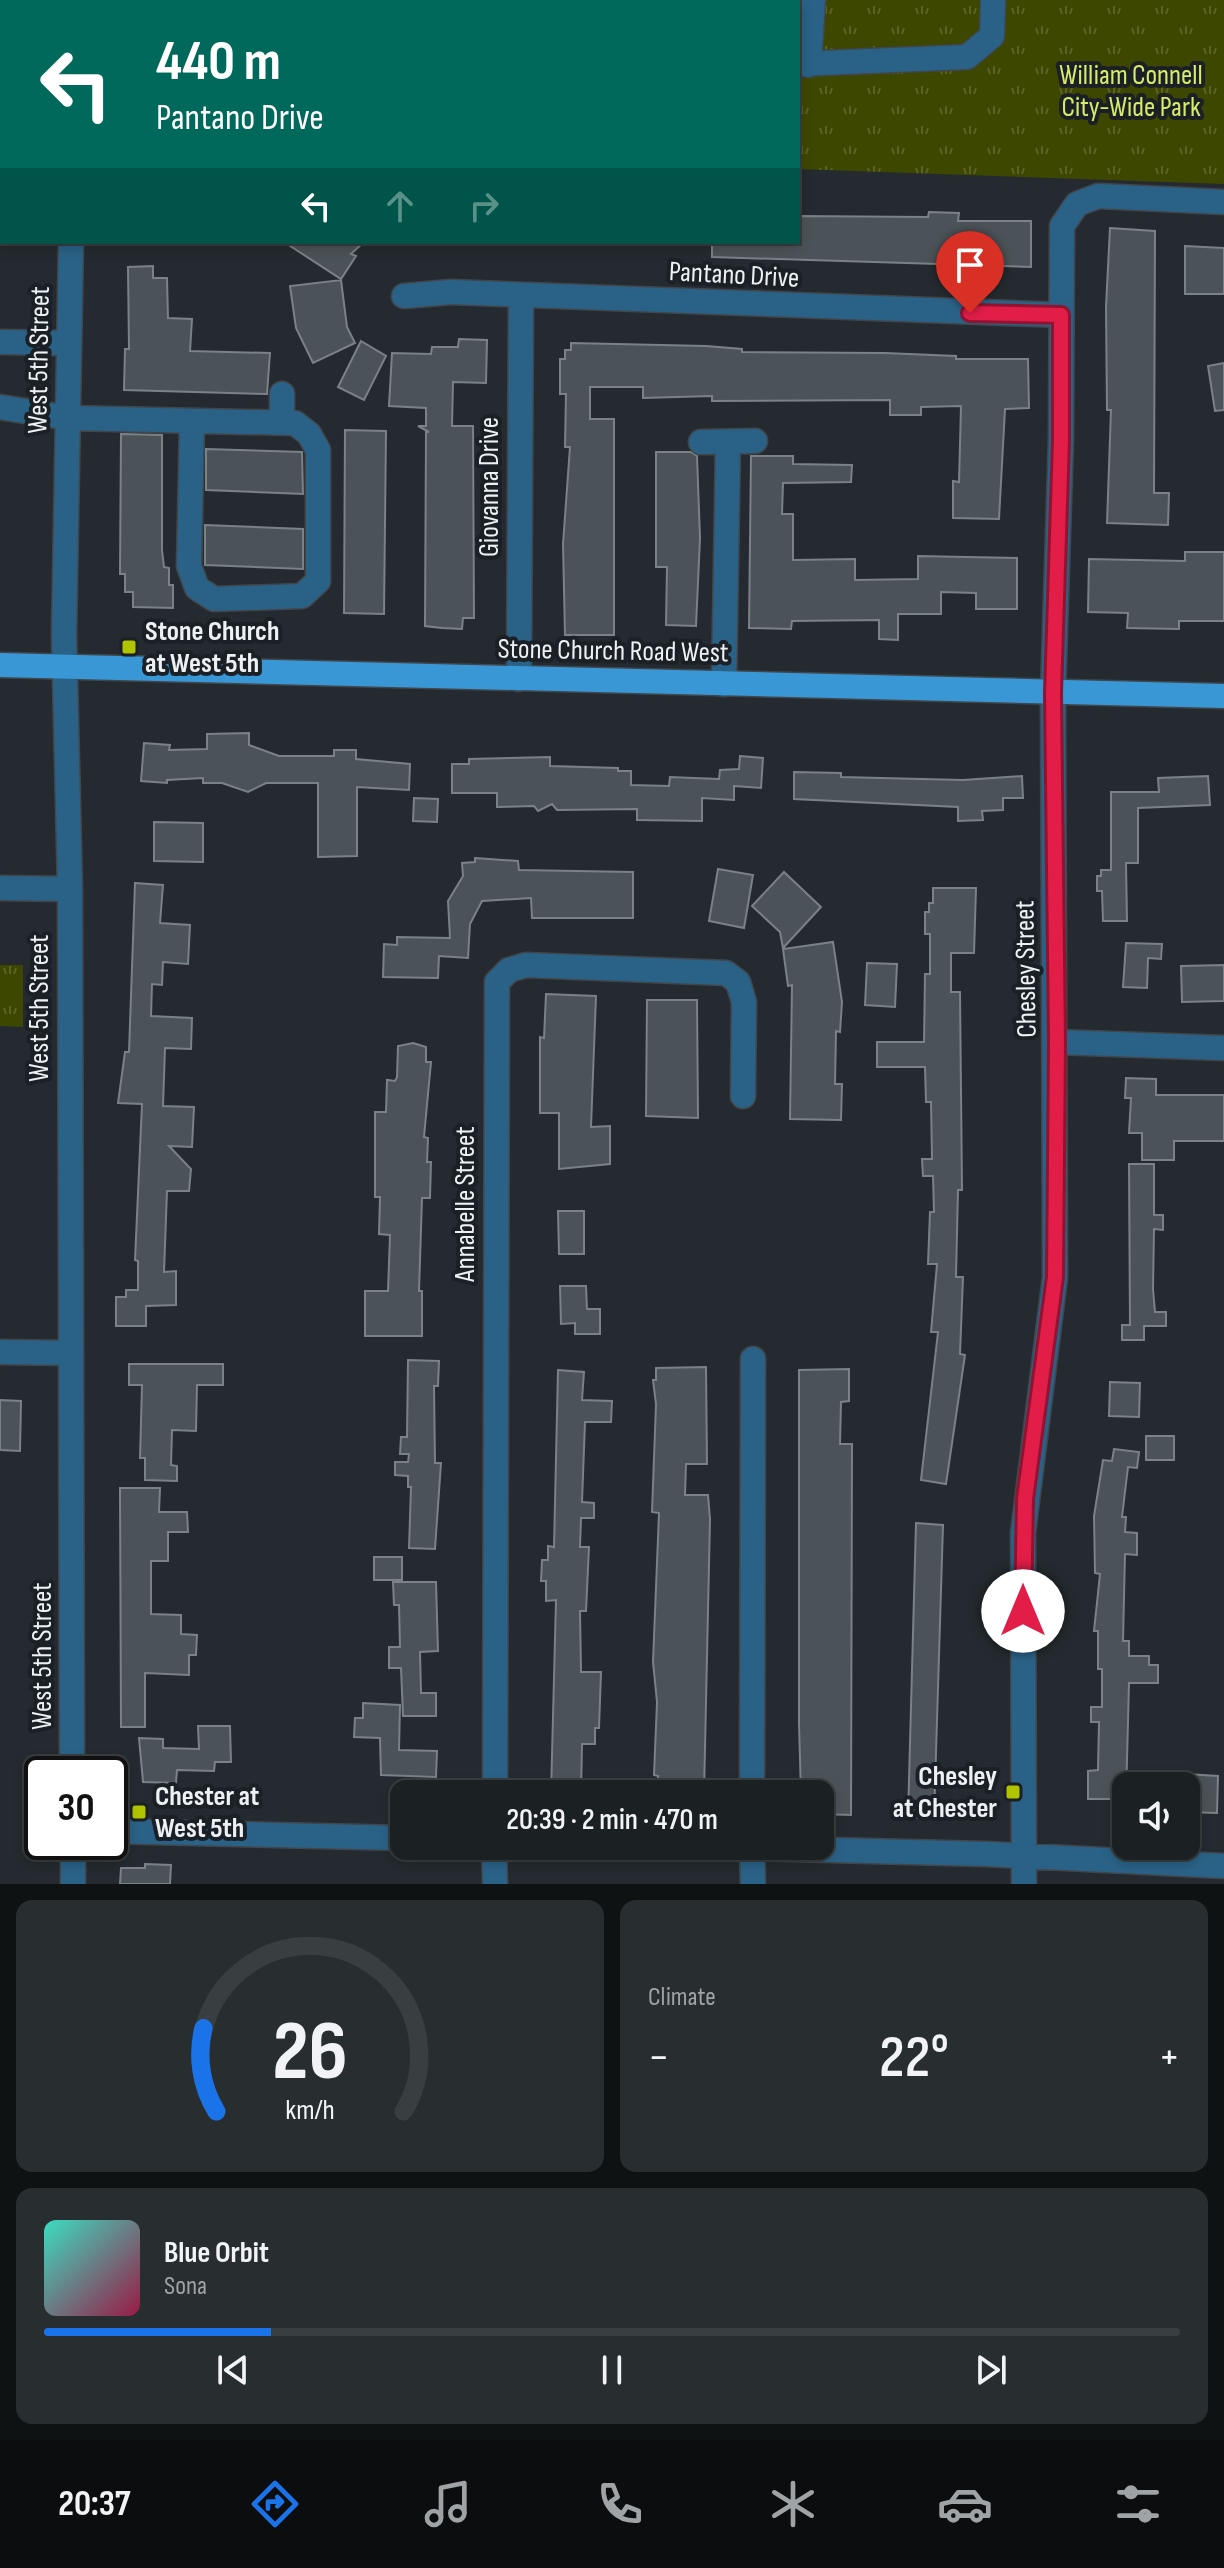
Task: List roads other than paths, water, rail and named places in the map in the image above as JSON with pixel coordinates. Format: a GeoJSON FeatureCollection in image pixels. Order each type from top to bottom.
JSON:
{"type":"FeatureCollection","features":[{"type":"Feature","properties":{"kind":"main road","name":"Stone Church Road West"},"geometry":{"type":"LineString","coordinates":[[0,665],[1224,696]]}},
{"type":"Feature","properties":{"kind":"street"},"geometry":{"type":"LineString","coordinates":[[813,0],[803,65],[967,57],[992,36],[993,0]]}},
{"type":"Feature","properties":{"kind":"street","name":"Chesley Street"},"geometry":{"type":"LineString","coordinates":[[1024,1884],[1022,1551],[1027,1483],[1055,1277],[1057,1042],[1053,693],[1061,440],[1062,226],[1077,204],[1098,196],[1224,202]]}},
{"type":"Feature","properties":{"kind":"street","name":"West 5th Street"},"geometry":{"type":"LineString","coordinates":[[71,244],[65,668],[70,889],[72,1756]]}},
{"type":"Feature","properties":{"kind":"street","name":"Pantano Drive"},"geometry":{"type":"LineString","coordinates":[[404,296],[438,292],[1061,315]]}},
{"type":"Feature","properties":{"kind":"street","name":"Giovanna Drive"},"geometry":{"type":"LineString","coordinates":[[519,679],[521,295]]}},
{"type":"Feature","properties":{"kind":"street"},"geometry":{"type":"LineString","coordinates":[[0,342],[68,343]]}},
{"type":"Feature","properties":{"kind":"street"},"geometry":{"type":"LineString","coordinates":[[282,394],[282,422]]}},
{"type":"Feature","properties":{"kind":"street"},"geometry":{"type":"LineString","coordinates":[[0,407],[69,418],[295,423],[309,434],[318,450],[318,581],[302,596],[214,599],[197,588],[189,566],[192,421]]}},
{"type":"Feature","properties":{"kind":"street"},"geometry":{"type":"LineString","coordinates":[[701,442],[755,441]]}},
{"type":"Feature","properties":{"kind":"street"},"geometry":{"type":"LineString","coordinates":[[724,684],[728,442]]}},
{"type":"Feature","properties":{"kind":"street"},"geometry":{"type":"LineString","coordinates":[[0,888],[70,889]]}},
{"type":"Feature","properties":{"kind":"street","name":"Annabelle Street"},"geometry":{"type":"LineString","coordinates":[[495,1780],[497,982],[509,970],[526,965],[726,973],[738,982],[744,1002],[743,1096]]}},
{"type":"Feature","properties":{"kind":"street"},"geometry":{"type":"LineString","coordinates":[[1057,1042],[1224,1048]]}},
{"type":"Feature","properties":{"kind":"street"},"geometry":{"type":"LineString","coordinates":[[0,1352],[71,1353]]}},
{"type":"Feature","properties":{"kind":"street"},"geometry":{"type":"LineString","coordinates":[[752,1780],[753,1359]]}},
{"type":"Feature","properties":{"kind":"street"},"geometry":{"type":"LineString","coordinates":[[128,1831],[390,1838]]}},
{"type":"Feature","properties":{"kind":"street"},"geometry":{"type":"LineString","coordinates":[[834,1849],[1224,1866]]}},
{"type":"Feature","properties":{"kind":"street"},"geometry":{"type":"LineString","coordinates":[[73,1860],[73,1884]]}},
{"type":"Feature","properties":{"kind":"street"},"geometry":{"type":"LineString","coordinates":[[494,1860],[495,1884]]}},
{"type":"Feature","properties":{"kind":"street"},"geometry":{"type":"LineString","coordinates":[[752,1860],[753,1884]]}},
{"type":"Feature","properties":{"kind":"place","name":"Stone Church at West 5th"},"geometry":{"type":"Point","coordinates":[129,647]}},
{"type":"Feature","properties":{"kind":"place","name":"Chesley at Chester"},"geometry":{"type":"Point","coordinates":[1013,1792]}},
{"type":"Feature","properties":{"kind":"place","name":"Chester at West 5th"},"geometry":{"type":"Point","coordinates":[139,1812]}},
{"type":"Feature","properties":{"kind":"park label","name":"William Connell City-Wide Park"},"geometry":{"type":"Point","coordinates":[1131,91]}}]}
